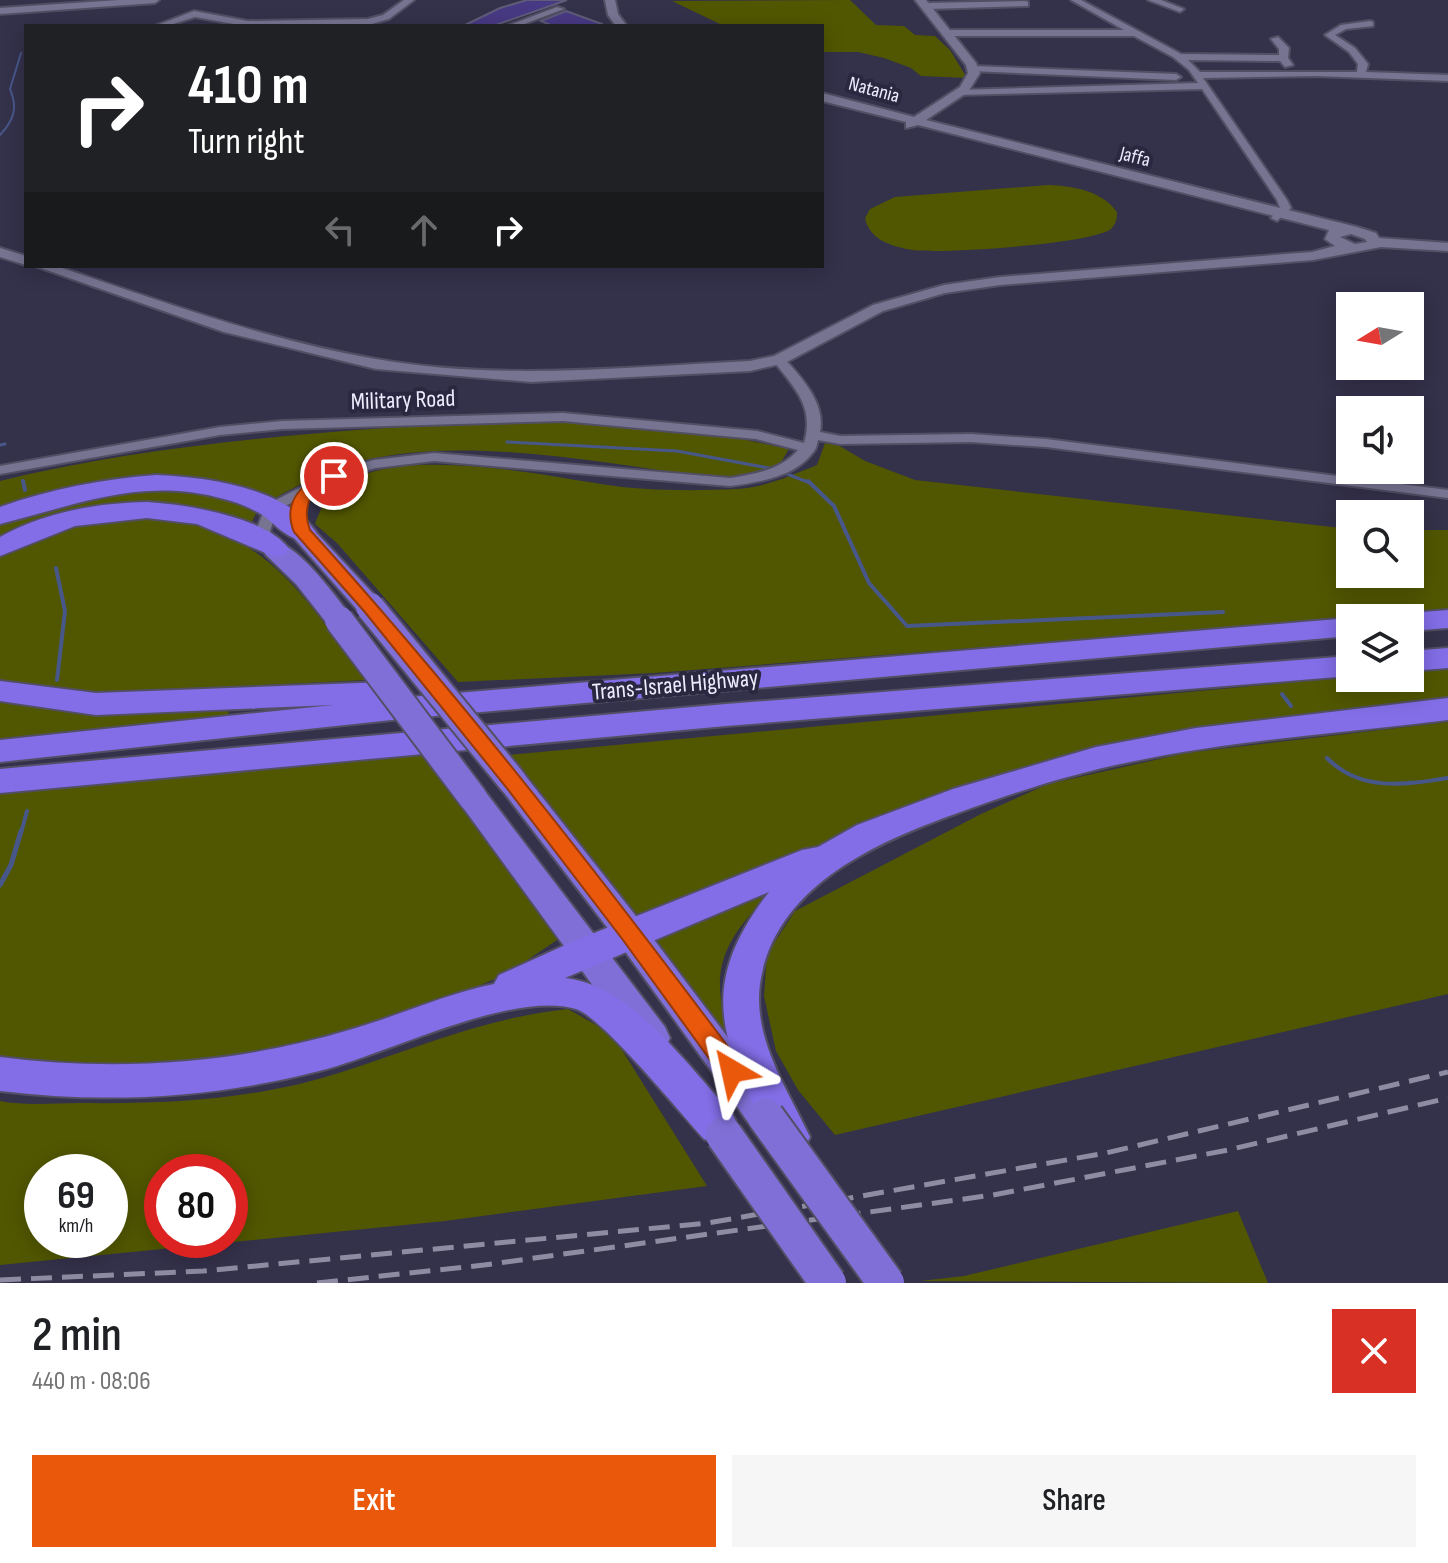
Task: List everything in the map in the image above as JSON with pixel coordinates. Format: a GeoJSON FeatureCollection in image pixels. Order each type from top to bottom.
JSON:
{"type":"FeatureCollection","features":[{"type":"Feature","properties":{"kind":"highway"},"geometry":{"type":"LineString","coordinates":[[0,516],[70,494],[156,483],[205,485],[271,508],[302,532],[370,607],[513,782],[772,1115],[811,1178],[886,1283]]}},
{"type":"Feature","properties":{"kind":"highway"},"geometry":{"type":"LineString","coordinates":[[0,548],[41,529],[80,518],[120,511],[163,510],[220,522],[275,549],[305,578],[339,620],[721,1130],[828,1283]]}},
{"type":"Feature","properties":{"kind":"highway"},"geometry":{"type":"LineString","coordinates":[[1424,621],[1448,619]]}},
{"type":"Feature","properties":{"kind":"highway","name":"Trans-Israel Highway"},"geometry":{"type":"LineString","coordinates":[[0,751],[401,708],[1336,628]]}},
{"type":"Feature","properties":{"kind":"highway"},"geometry":{"type":"LineString","coordinates":[[1424,660],[1448,658]]}},
{"type":"Feature","properties":{"kind":"highway","name":"Trans-Israel Highway"},"geometry":{"type":"LineString","coordinates":[[0,781],[726,715],[1336,667]]}},
{"type":"Feature","properties":{"kind":"highway"},"geometry":{"type":"LineString","coordinates":[[0,691],[96,704],[327,693],[644,687]]}},
{"type":"Feature","properties":{"kind":"highway"},"geometry":{"type":"LineString","coordinates":[[466,1007],[587,951],[976,793],[1120,753],[1194,739],[1448,709]]}},
{"type":"Feature","properties":{"kind":"highway"},"geometry":{"type":"LineString","coordinates":[[772,1115],[743,1030],[742,978],[762,929],[786,897],[802,879],[849,845]]}},
{"type":"Feature","properties":{"kind":"highway"},"geometry":{"type":"LineString","coordinates":[[0,1074],[76,1083],[202,1078],[321,1055],[466,1007],[545,990],[586,996],[614,1016],[721,1130]]}},
{"type":"Feature","properties":{"kind":"street"},"geometry":{"type":"LineString","coordinates":[[0,11],[155,0]]}},
{"type":"Feature","properties":{"kind":"street"},"geometry":{"type":"LineString","coordinates":[[306,24],[383,19],[410,0]]}},
{"type":"Feature","properties":{"kind":"street"},"geometry":{"type":"LineString","coordinates":[[610,0],[613,15],[620,24]]}},
{"type":"Feature","properties":{"kind":"street"},"geometry":{"type":"LineString","coordinates":[[618,0],[621,16],[627,24]]}},
{"type":"Feature","properties":{"kind":"street"},"geometry":{"type":"LineString","coordinates":[[1075,0],[1179,57],[1201,80],[1282,200],[1286,208],[1279,216]]}},
{"type":"Feature","properties":{"kind":"street"},"geometry":{"type":"LineString","coordinates":[[1152,0],[1180,9]]}},
{"type":"Feature","properties":{"kind":"street"},"geometry":{"type":"LineString","coordinates":[[114,17],[118,1]]}},
{"type":"Feature","properties":{"kind":"street"},"geometry":{"type":"LineString","coordinates":[[924,3],[1025,4]]}},
{"type":"Feature","properties":{"kind":"street"},"geometry":{"type":"LineString","coordinates":[[913,123],[959,93],[972,81],[974,69],[924,3]]}},
{"type":"Feature","properties":{"kind":"street"},"geometry":{"type":"LineString","coordinates":[[517,24],[560,9]]}},
{"type":"Feature","properties":{"kind":"street"},"geometry":{"type":"LineString","coordinates":[[163,24],[194,14],[241,24]]}},
{"type":"Feature","properties":{"kind":"street"},"geometry":{"type":"LineString","coordinates":[[383,19],[392,24]]}},
{"type":"Feature","properties":{"kind":"street"},"geometry":{"type":"LineString","coordinates":[[526,21],[534,24]]}},
{"type":"Feature","properties":{"kind":"street"},"geometry":{"type":"LineString","coordinates":[[1361,74],[1363,64],[1358,55],[1346,43],[1329,35],[1344,27],[1370,24]]}},
{"type":"Feature","properties":{"kind":"street"},"geometry":{"type":"LineString","coordinates":[[947,33],[1137,33]]}},
{"type":"Feature","properties":{"kind":"street"},"geometry":{"type":"LineString","coordinates":[[1275,39],[1284,48],[1283,58],[1294,72]]}},
{"type":"Feature","properties":{"kind":"street"},"geometry":{"type":"LineString","coordinates":[[1179,57],[1283,58]]}},
{"type":"Feature","properties":{"kind":"street"},"geometry":{"type":"LineString","coordinates":[[974,69],[1201,80]]}},
{"type":"Feature","properties":{"kind":"street"},"geometry":{"type":"LineString","coordinates":[[959,93],[1294,72],[1448,78]]}},
{"type":"Feature","properties":{"kind":"street","name":"Natania"},"geometry":{"type":"LineString","coordinates":[[824,101],[913,123]]}},
{"type":"Feature","properties":{"kind":"street","name":"Jaffa"},"geometry":{"type":"LineString","coordinates":[[913,123],[1338,233],[1366,233],[1376,242]]}},
{"type":"Feature","properties":{"kind":"street"},"geometry":{"type":"LineString","coordinates":[[1338,233],[1335,242],[1346,247],[1367,249],[1376,242],[1448,247]]}},
{"type":"Feature","properties":{"kind":"street"},"geometry":{"type":"LineString","coordinates":[[48,268],[229,329],[376,364],[531,377],[750,366],[779,360],[878,308],[953,287],[1266,261],[1313,256],[1346,247]]}},
{"type":"Feature","properties":{"kind":"street"},"geometry":{"type":"LineString","coordinates":[[0,252],[24,260]]}},
{"type":"Feature","properties":{"kind":"street"},"geometry":{"type":"LineString","coordinates":[[275,549],[263,531],[271,508],[313,484],[374,464],[434,457],[701,481],[755,480],[790,468],[809,449],[815,435],[812,412],[801,387],[779,360]]}},
{"type":"Feature","properties":{"kind":"street","name":"Military Road"},"geometry":{"type":"LineString","coordinates":[[0,470],[220,431],[282,425],[563,417],[757,435],[809,449]]}},
{"type":"Feature","properties":{"kind":"street"},"geometry":{"type":"LineString","coordinates":[[815,435],[840,440],[971,438],[1046,443],[1448,494]]}},
{"type":"Feature","properties":{"kind":"street"},"geometry":{"type":"LineString","coordinates":[[302,532],[298,522],[300,501],[313,484]]}},
{"type":"Feature","properties":{"kind":"shaded area"},"geometry":{"type":"Polygon","coordinates":[[[850,0],[876,25],[904,26],[915,35],[935,36],[950,50],[967,78],[921,76],[911,68],[884,58],[858,52],[824,52],[824,24],[720,24],[672,1],[850,0]]]}},
{"type":"Feature","properties":{"kind":"shaded area"},"geometry":{"type":"Polygon","coordinates":[[[1048,185],[1077,188],[1104,199],[1117,212],[1114,225],[1098,234],[1076,239],[983,249],[929,251],[905,249],[883,241],[871,232],[865,218],[870,209],[895,197],[1048,185]]]}},
{"type":"Feature","properties":{"kind":"shaded area"},"geometry":{"type":"Polygon","coordinates":[[[525,418],[723,435],[789,449],[780,464],[724,483],[705,476],[578,459],[491,451],[448,451],[406,453],[353,463],[318,476],[275,498],[217,481],[173,477],[98,488],[0,515],[0,481],[64,467],[195,446],[525,418]]]}},
{"type":"Feature","properties":{"kind":"shaded area"},"geometry":{"type":"Polygon","coordinates":[[[825,443],[838,445],[865,461],[915,480],[1336,527],[1336,588],[1424,588],[1424,530],[1448,530],[1448,611],[1424,613],[1424,604],[1336,604],[1336,620],[654,673],[458,682],[337,543],[315,524],[324,503],[333,492],[357,477],[388,468],[462,466],[634,488],[685,490],[746,488],[767,484],[817,465],[825,443]]]}},
{"type":"Feature","properties":{"kind":"shaded area"},"geometry":{"type":"Polygon","coordinates":[[[154,489],[215,494],[258,509],[249,528],[215,514],[184,507],[124,507],[95,512],[0,540],[0,522],[71,500],[154,489]]]}},
{"type":"Feature","properties":{"kind":"shaded area"},"geometry":{"type":"Polygon","coordinates":[[[160,516],[230,537],[257,553],[303,596],[366,680],[76,694],[0,682],[0,556],[81,523],[160,516]]]}},
{"type":"Feature","properties":{"kind":"shaded area"},"geometry":{"type":"Polygon","coordinates":[[[1448,668],[1448,703],[1182,734],[873,822],[791,857],[636,915],[508,755],[1336,678],[1336,692],[1424,692],[1424,671],[1448,668]]]}},
{"type":"Feature","properties":{"kind":"shaded area"},"geometry":{"type":"Polygon","coordinates":[[[0,701],[59,711],[229,708],[228,719],[0,744],[0,701]]]}},
{"type":"Feature","properties":{"kind":"shaded area"},"geometry":{"type":"Polygon","coordinates":[[[1448,722],[1448,994],[835,1135],[798,1090],[776,1051],[764,996],[767,954],[795,911],[981,814],[1048,784],[1186,753],[1448,722]]]}},
{"type":"Feature","properties":{"kind":"shaded area"},"geometry":{"type":"Polygon","coordinates":[[[423,750],[560,938],[507,974],[461,993],[281,1052],[161,1073],[0,1060],[0,785],[423,750]]]}},
{"type":"Feature","properties":{"kind":"shaded area"},"geometry":{"type":"Polygon","coordinates":[[[782,884],[742,925],[722,963],[720,985],[726,1035],[651,938],[782,884]]]}},
{"type":"Feature","properties":{"kind":"shaded area"},"geometry":{"type":"Polygon","coordinates":[[[568,1009],[612,1034],[707,1186],[445,1221],[248,1240],[248,1154],[144,1154],[144,1251],[128,1252],[128,1154],[24,1154],[24,1258],[71,1258],[0,1265],[0,1101],[29,1104],[147,1102],[246,1094],[312,1081],[510,1019],[568,1009]]]}},
{"type":"Feature","properties":{"kind":"shaded area"},"geometry":{"type":"Polygon","coordinates":[[[1238,1211],[1268,1283],[920,1281],[964,1276],[1238,1211]]]}},
{"type":"Feature","properties":{"kind":"building"},"geometry":{"type":"Polygon","coordinates":[[[527,0],[567,0],[499,24],[467,24],[500,8],[527,0]]]}},
{"type":"Feature","properties":{"kind":"building"},"geometry":{"type":"Polygon","coordinates":[[[566,11],[602,24],[548,24],[541,21],[566,11]]]}},
{"type":"Feature","properties":{"kind":"waterway"},"geometry":{"type":"LineString","coordinates":[[0,135],[13,114],[14,102],[10,89],[21,53]]}},
{"type":"Feature","properties":{"kind":"waterway"},"geometry":{"type":"LineString","coordinates":[[507,442],[677,451],[774,469]]}},
{"type":"Feature","properties":{"kind":"waterway"},"geometry":{"type":"LineString","coordinates":[[0,445],[5,444]]}},
{"type":"Feature","properties":{"kind":"waterway"},"geometry":{"type":"LineString","coordinates":[[782,472],[810,483]]}},
{"type":"Feature","properties":{"kind":"waterway"},"geometry":{"type":"LineString","coordinates":[[23,481],[25,490]]}},
{"type":"Feature","properties":{"kind":"waterway"},"geometry":{"type":"LineString","coordinates":[[808,481],[834,506],[869,583],[907,626],[1223,612]]}},
{"type":"Feature","properties":{"kind":"waterway"},"geometry":{"type":"LineString","coordinates":[[56,568],[65,611],[57,680]]}},
{"type":"Feature","properties":{"kind":"waterway"},"geometry":{"type":"LineString","coordinates":[[1282,694],[1291,706]]}},
{"type":"Feature","properties":{"kind":"waterway"},"geometry":{"type":"LineString","coordinates":[[1327,758],[1340,769],[1368,781],[1400,784],[1448,778]]}},
{"type":"Feature","properties":{"kind":"waterway"},"geometry":{"type":"LineString","coordinates":[[21,833],[27,811]]}},
{"type":"Feature","properties":{"kind":"waterway"},"geometry":{"type":"LineString","coordinates":[[0,885],[11,865],[21,831]]}},
{"type":"Feature","properties":{"kind":"railway"},"geometry":{"type":"LineString","coordinates":[[0,1280],[203,1271],[708,1223],[1106,1153],[1448,1072]]}},
{"type":"Feature","properties":{"kind":"railway"},"geometry":{"type":"LineString","coordinates":[[317,1283],[484,1265],[993,1195],[1228,1150],[1448,1098]]}},
{"type":"Feature","properties":{"kind":"route"},"geometry":{"type":"LineString","coordinates":[[334,476],[313,484],[300,501],[298,522],[302,532],[370,607],[513,782],[732,1071]]}}]}
